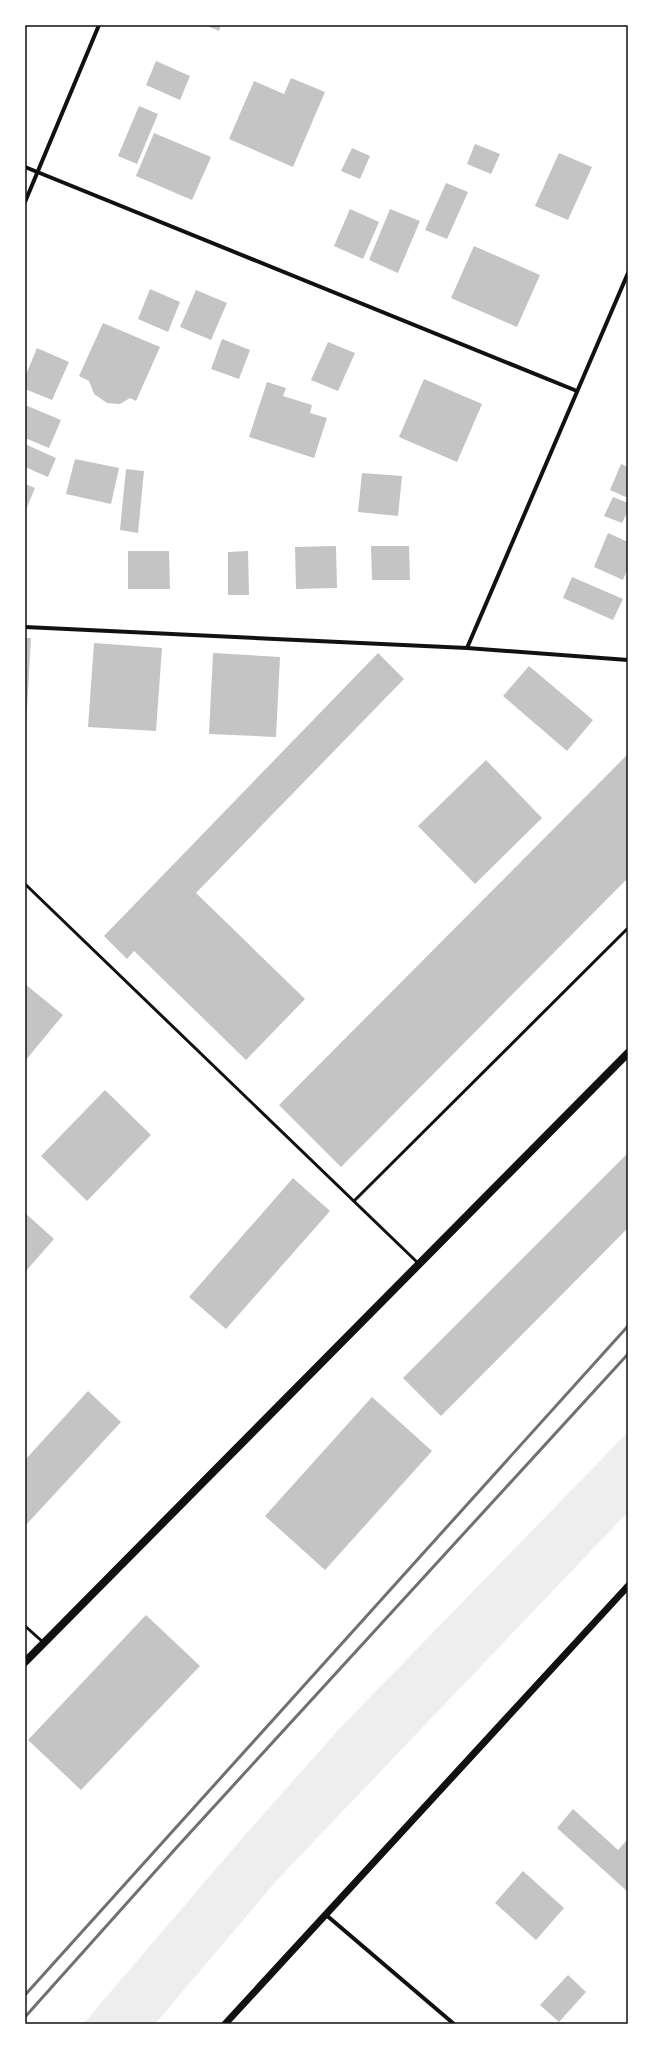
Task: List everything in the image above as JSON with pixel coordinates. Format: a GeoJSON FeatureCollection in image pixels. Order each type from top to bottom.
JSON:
{"type":"FeatureCollection","features":[{"type":"Feature","properties":{"kind":"main road"},"geometry":{"type":"LineString","coordinates":[[25,1662],[418,1263],[628,1053]]}},
{"type":"Feature","properties":{"kind":"street"},"geometry":{"type":"LineString","coordinates":[[25,202],[36,172],[99,25]]}},
{"type":"Feature","properties":{"kind":"street"},"geometry":{"type":"LineString","coordinates":[[25,167],[577,391]]}},
{"type":"Feature","properties":{"kind":"street"},"geometry":{"type":"LineString","coordinates":[[467,648],[628,273]]}},
{"type":"Feature","properties":{"kind":"street"},"geometry":{"type":"LineString","coordinates":[[25,627],[467,648],[628,660]]}},
{"type":"Feature","properties":{"kind":"street"},"geometry":{"type":"LineString","coordinates":[[225,2024],[325,1913],[628,1586]]}},
{"type":"Feature","properties":{"kind":"street"},"geometry":{"type":"LineString","coordinates":[[325,1913],[454,2024]]}},
{"type":"Feature","properties":{"kind":"lane"},"geometry":{"type":"LineString","coordinates":[[25,884],[418,1263]]}},
{"type":"Feature","properties":{"kind":"lane"},"geometry":{"type":"LineString","coordinates":[[354,1201],[628,928]]}},
{"type":"Feature","properties":{"kind":"lane"},"geometry":{"type":"LineString","coordinates":[[25,1626],[44,1643]]}},
{"type":"Feature","properties":{"kind":"shaded area"},"geometry":{"type":"Polygon","coordinates":[[[628,1432],[628,1512],[278,1879],[155,2024],[83,2024],[238,1843],[340,1728],[628,1432]]]}},
{"type":"Feature","properties":{"kind":"building"},"geometry":{"type":"Polygon","coordinates":[[[205,25],[221,25],[219,31],[205,25]]]}},
{"type":"Feature","properties":{"kind":"building"},"geometry":{"type":"Polygon","coordinates":[[[156,61],[190,76],[180,100],[146,85],[156,61]]]}},
{"type":"Feature","properties":{"kind":"building"},"geometry":{"type":"Polygon","coordinates":[[[291,78],[325,92],[293,167],[229,139],[254,81],[284,94],[291,78]]]}},
{"type":"Feature","properties":{"kind":"building"},"geometry":{"type":"Polygon","coordinates":[[[139,106],[158,114],[137,164],[118,156],[139,106]]]}},
{"type":"Feature","properties":{"kind":"building"},"geometry":{"type":"Polygon","coordinates":[[[154,133],[211,157],[192,200],[136,176],[154,133]]]}},
{"type":"Feature","properties":{"kind":"building"},"geometry":{"type":"Polygon","coordinates":[[[475,144],[500,154],[491,174],[467,164],[475,144]]]}},
{"type":"Feature","properties":{"kind":"building"},"geometry":{"type":"Polygon","coordinates":[[[352,148],[370,156],[360,179],[341,171],[352,148]]]}},
{"type":"Feature","properties":{"kind":"building"},"geometry":{"type":"Polygon","coordinates":[[[559,153],[592,167],[568,220],[535,206],[559,153]]]}},
{"type":"Feature","properties":{"kind":"building"},"geometry":{"type":"Polygon","coordinates":[[[446,183],[468,192],[447,239],[425,230],[446,183]]]}},
{"type":"Feature","properties":{"kind":"building"},"geometry":{"type":"Polygon","coordinates":[[[350,209],[379,222],[363,259],[334,246],[350,209]]]}},
{"type":"Feature","properties":{"kind":"building"},"geometry":{"type":"Polygon","coordinates":[[[390,209],[420,221],[398,273],[369,260],[390,209]]]}},
{"type":"Feature","properties":{"kind":"building"},"geometry":{"type":"Polygon","coordinates":[[[474,246],[540,275],[517,327],[451,298],[474,246]]]}},
{"type":"Feature","properties":{"kind":"building"},"geometry":{"type":"Polygon","coordinates":[[[150,289],[180,302],[168,332],[138,319],[150,289]]]}},
{"type":"Feature","properties":{"kind":"building"},"geometry":{"type":"Polygon","coordinates":[[[196,290],[227,303],[211,340],[180,327],[196,290]]]}},
{"type":"Feature","properties":{"kind":"building"},"geometry":{"type":"Polygon","coordinates":[[[103,323],[160,347],[136,401],[130,398],[120,404],[107,403],[94,394],[89,381],[79,376],[103,323]]]}},
{"type":"Feature","properties":{"kind":"building"},"geometry":{"type":"Polygon","coordinates":[[[222,339],[250,350],[239,379],[211,369],[222,339]]]}},
{"type":"Feature","properties":{"kind":"building"},"geometry":{"type":"Polygon","coordinates":[[[328,342],[355,353],[338,391],[311,380],[328,342]]]}},
{"type":"Feature","properties":{"kind":"building"},"geometry":{"type":"Polygon","coordinates":[[[37,348],[69,362],[52,400],[25,389],[25,377],[37,348]]]}},
{"type":"Feature","properties":{"kind":"building"},"geometry":{"type":"Polygon","coordinates":[[[424,379],[482,404],[457,462],[399,437],[424,379]]]}},
{"type":"Feature","properties":{"kind":"building"},"geometry":{"type":"Polygon","coordinates":[[[267,382],[286,388],[283,396],[312,405],[310,413],[327,418],[314,458],[249,437],[267,382]]]}},
{"type":"Feature","properties":{"kind":"building"},"geometry":{"type":"Polygon","coordinates":[[[25,405],[61,420],[49,448],[25,438],[25,405]]]}},
{"type":"Feature","properties":{"kind":"building"},"geometry":{"type":"Polygon","coordinates":[[[25,444],[56,458],[48,477],[25,467],[25,444]]]}},
{"type":"Feature","properties":{"kind":"building"},"geometry":{"type":"Polygon","coordinates":[[[75,459],[119,468],[111,504],[66,494],[75,459]]]}},
{"type":"Feature","properties":{"kind":"building"},"geometry":{"type":"Polygon","coordinates":[[[621,464],[628,467],[628,498],[610,490],[621,464]]]}},
{"type":"Feature","properties":{"kind":"building"},"geometry":{"type":"Polygon","coordinates":[[[126,469],[144,471],[138,533],[120,530],[126,469]]]}},
{"type":"Feature","properties":{"kind":"building"},"geometry":{"type":"Polygon","coordinates":[[[362,473],[402,476],[398,516],[358,512],[362,473]]]}},
{"type":"Feature","properties":{"kind":"building"},"geometry":{"type":"Polygon","coordinates":[[[25,484],[35,488],[25,512],[25,484]]]}},
{"type":"Feature","properties":{"kind":"building"},"geometry":{"type":"Polygon","coordinates":[[[613,497],[628,503],[628,511],[622,523],[604,516],[613,497]]]}},
{"type":"Feature","properties":{"kind":"building"},"geometry":{"type":"Polygon","coordinates":[[[608,533],[628,542],[628,568],[623,580],[594,567],[608,533]]]}},
{"type":"Feature","properties":{"kind":"building"},"geometry":{"type":"Polygon","coordinates":[[[336,546],[337,588],[296,589],[295,547],[336,546]]]}},
{"type":"Feature","properties":{"kind":"building"},"geometry":{"type":"Polygon","coordinates":[[[371,546],[409,546],[410,580],[372,580],[371,546]]]}},
{"type":"Feature","properties":{"kind":"building"},"geometry":{"type":"Polygon","coordinates":[[[128,551],[169,551],[170,589],[128,589],[128,551]]]}},
{"type":"Feature","properties":{"kind":"building"},"geometry":{"type":"Polygon","coordinates":[[[248,551],[249,595],[228,595],[228,552],[248,551]]]}},
{"type":"Feature","properties":{"kind":"building"},"geometry":{"type":"Polygon","coordinates":[[[572,577],[623,599],[613,620],[563,598],[572,577]]]}},
{"type":"Feature","properties":{"kind":"building"},"geometry":{"type":"Polygon","coordinates":[[[25,638],[31,638],[26,727],[25,727],[25,638]]]}},
{"type":"Feature","properties":{"kind":"building"},"geometry":{"type":"Polygon","coordinates":[[[94,643],[162,648],[156,731],[88,727],[94,643]]]}},
{"type":"Feature","properties":{"kind":"building"},"geometry":{"type":"Polygon","coordinates":[[[213,653],[280,657],[276,737],[209,734],[213,653]]]}},
{"type":"Feature","properties":{"kind":"building"},"geometry":{"type":"Polygon","coordinates":[[[378,653],[404,679],[196,893],[305,999],[246,1060],[134,951],[127,959],[104,936],[378,653]]]}},
{"type":"Feature","properties":{"kind":"building"},"geometry":{"type":"Polygon","coordinates":[[[529,666],[593,720],[567,751],[503,696],[529,666]]]}},
{"type":"Feature","properties":{"kind":"building"},"geometry":{"type":"Polygon","coordinates":[[[628,754],[628,878],[341,1167],[279,1105],[628,754]]]}},
{"type":"Feature","properties":{"kind":"building"},"geometry":{"type":"Polygon","coordinates":[[[486,760],[542,818],[475,884],[418,826],[486,760]]]}},
{"type":"Feature","properties":{"kind":"building"},"geometry":{"type":"Polygon","coordinates":[[[25,984],[63,1015],[25,1061],[25,984]]]}},
{"type":"Feature","properties":{"kind":"building"},"geometry":{"type":"Polygon","coordinates":[[[105,1090],[151,1135],[87,1201],[41,1156],[105,1090]]]}},
{"type":"Feature","properties":{"kind":"building"},"geometry":{"type":"Polygon","coordinates":[[[628,1153],[628,1228],[441,1416],[403,1378],[628,1153]]]}},
{"type":"Feature","properties":{"kind":"building"},"geometry":{"type":"Polygon","coordinates":[[[293,1178],[330,1211],[226,1329],[189,1297],[293,1178]]]}},
{"type":"Feature","properties":{"kind":"building"},"geometry":{"type":"Polygon","coordinates":[[[25,1213],[54,1239],[25,1272],[25,1213]]]}},
{"type":"Feature","properties":{"kind":"building"},"geometry":{"type":"Polygon","coordinates":[[[88,1391],[121,1422],[25,1526],[25,1460],[88,1391]]]}},
{"type":"Feature","properties":{"kind":"building"},"geometry":{"type":"Polygon","coordinates":[[[372,1397],[432,1451],[325,1570],[265,1516],[372,1397]]]}},
{"type":"Feature","properties":{"kind":"building"},"geometry":{"type":"Polygon","coordinates":[[[146,1615],[200,1666],[81,1790],[28,1740],[146,1615]]]}},
{"type":"Feature","properties":{"kind":"building"},"geometry":{"type":"Polygon","coordinates":[[[573,1809],[618,1850],[628,1839],[628,1892],[557,1828],[573,1809]]]}},
{"type":"Feature","properties":{"kind":"building"},"geometry":{"type":"Polygon","coordinates":[[[523,1871],[564,1908],[536,1940],[495,1903],[523,1871]]]}},
{"type":"Feature","properties":{"kind":"building"},"geometry":{"type":"Polygon","coordinates":[[[568,1975],[586,1992],[559,2022],[540,2005],[568,1975]]]}},
{"type":"Feature","properties":{"kind":"railway"},"geometry":{"type":"LineString","coordinates":[[25,1995],[628,1326]]}},
{"type":"Feature","properties":{"kind":"railway"},"geometry":{"type":"LineString","coordinates":[[25,2017],[177,1847],[628,1354]]}}]}
